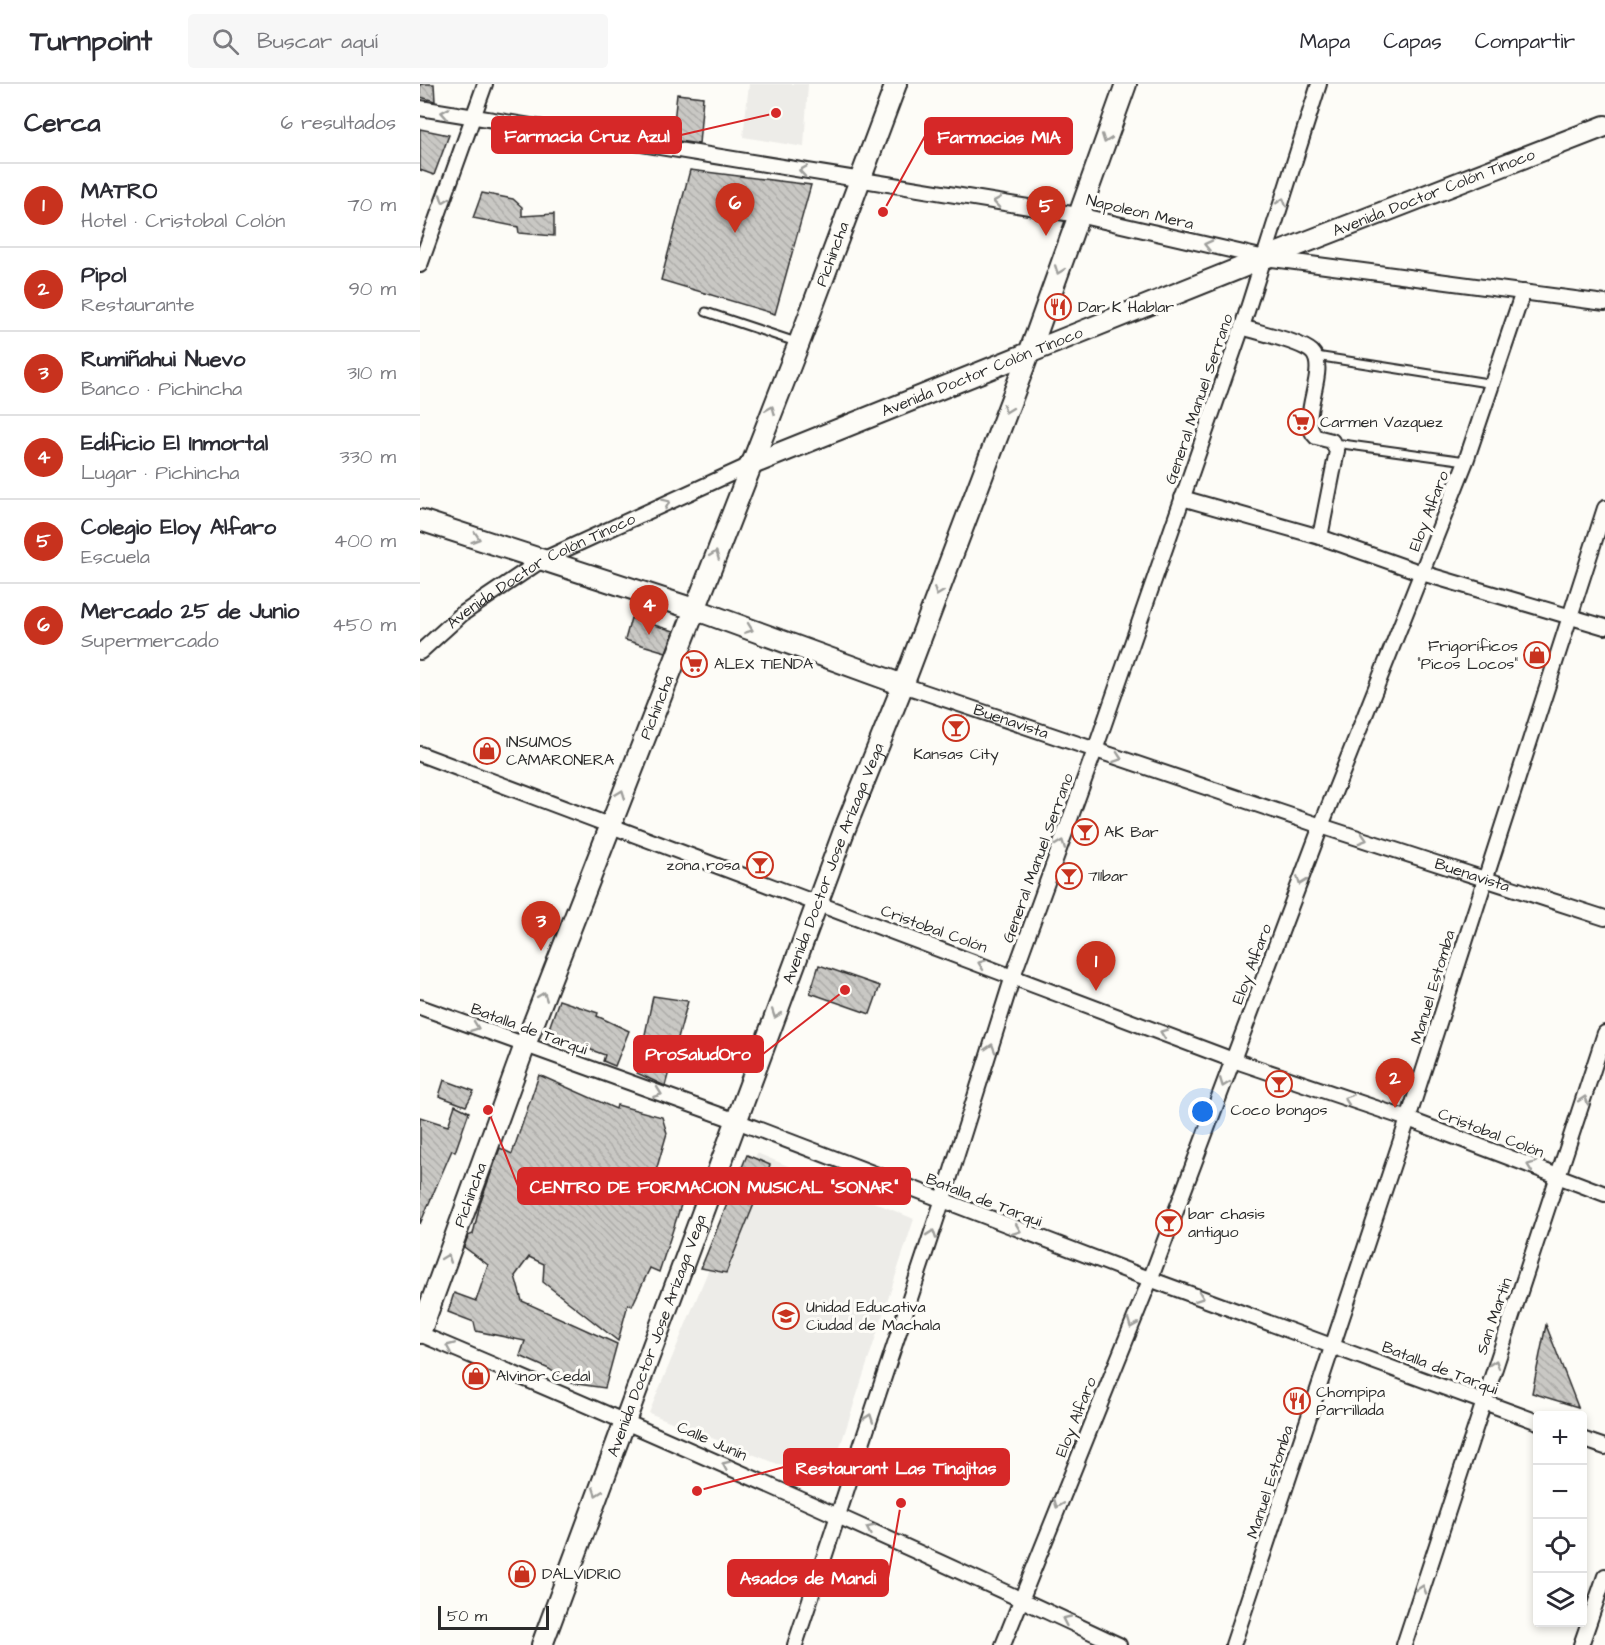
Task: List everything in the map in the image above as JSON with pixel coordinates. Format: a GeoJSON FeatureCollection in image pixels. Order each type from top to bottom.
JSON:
{"type":"FeatureCollection","features":[{"type":"Feature","properties":{"kind":"main road","name":"Pichincha"},"geometry":{"type":"LineString","coordinates":[[420,1334],[525,1045],[608,826],[799,343],[896,84]]}},
{"type":"Feature","properties":{"kind":"main road","name":"Avenida Doctor Jose Arízaga Vega"},"geometry":{"type":"LineString","coordinates":[[542,1645],[817,903],[903,686],[1028,355],[1126,84]]}},
{"type":"Feature","properties":{"kind":"main road","name":"Avenida Doctor Colón Tinoco"},"geometry":{"type":"LineString","coordinates":[[750,465],[1265,258],[1605,126]]}},
{"type":"Feature","properties":{"kind":"main road","name":"Buenavista"},"geometry":{"type":"LineString","coordinates":[[420,520],[694,609],[903,686]]}},
{"type":"Feature","properties":{"kind":"street"},"geometry":{"type":"LineString","coordinates":[[420,265],[484,84]]}},
{"type":"Feature","properties":{"kind":"street","name":"General Manuel Serrano"},"geometry":{"type":"LineString","coordinates":[[795,1645],[942,1202],[1013,976],[1095,750],[1242,327],[1318,84]]}},
{"type":"Feature","properties":{"kind":"street","name":"Napoleon Mera"},"geometry":{"type":"LineString","coordinates":[[420,108],[1078,215],[1265,258],[1605,303]]}},
{"type":"Feature","properties":{"kind":"street","name":"Eloy Alfaro"},"geometry":{"type":"LineString","coordinates":[[1003,1645],[1150,1280],[1321,826],[1466,461],[1494,384],[1523,292]]}},
{"type":"Feature","properties":{"kind":"street"},"geometry":{"type":"LineString","coordinates":[[1242,327],[1305,348],[1315,356],[1317,368],[1310,427],[1316,437],[1335,443],[1337,451],[1320,537]]}},
{"type":"Feature","properties":{"kind":"street","name":"Avenida Doctor Colón Tinoco"},"geometry":{"type":"LineString","coordinates":[[420,652],[462,614],[542,560],[750,465]]}},
{"type":"Feature","properties":{"kind":"street"},"geometry":{"type":"LineString","coordinates":[[1182,498],[1320,537],[1422,573],[1605,627]]}},
{"type":"Feature","properties":{"kind":"street","name":"Manuel Estomba"},"geometry":{"type":"LineString","coordinates":[[1233,1645],[1408,1119],[1605,508]]}},
{"type":"Feature","properties":{"kind":"street","name":"Buenavista"},"geometry":{"type":"LineString","coordinates":[[903,686],[1605,918]]}},
{"type":"Feature","properties":{"kind":"street","name":"Cristobal Colón"},"geometry":{"type":"LineString","coordinates":[[420,754],[1233,1060],[1408,1119],[1605,1194]]}},
{"type":"Feature","properties":{"kind":"street","name":"Batalla de Tarqui"},"geometry":{"type":"LineString","coordinates":[[420,1007],[736,1121],[942,1202],[1533,1420]]}},
{"type":"Feature","properties":{"kind":"street","name":"San Martin"},"geometry":{"type":"LineString","coordinates":[[1404,1645],[1483,1401],[1560,1176],[1605,1033]]}},
{"type":"Feature","properties":{"kind":"street","name":"Calle Junín"},"geometry":{"type":"LineString","coordinates":[[420,1334],[624,1419],[837,1514],[1119,1645]]}},
{"type":"Feature","properties":{"kind":"street"},"geometry":{"type":"LineString","coordinates":[[1587,1441],[1605,1447]]}},
{"type":"Feature","properties":{"kind":"street"},"geometry":{"type":"LineString","coordinates":[[1581,1645],[1605,1576]]}},
{"type":"Feature","properties":{"kind":"lane"},"geometry":{"type":"LineString","coordinates":[[706,312],[799,343]]}},
{"type":"Feature","properties":{"kind":"lane"},"geometry":{"type":"LineString","coordinates":[[1315,356],[1494,384]]}},
{"type":"Feature","properties":{"kind":"lane"},"geometry":{"type":"LineString","coordinates":[[1335,443],[1466,461]]}},
{"type":"Feature","properties":{"kind":"shaded area"},"geometry":{"type":"Polygon","coordinates":[[[749,84],[808,84],[804,147],[743,137],[749,84]]]}},
{"type":"Feature","properties":{"kind":"shaded area","name":"Unidad Educativa Ciudad de Machala"},"geometry":{"type":"Polygon","coordinates":[[[757,1153],[914,1219],[828,1484],[649,1413],[757,1153]]]}},
{"type":"Feature","properties":{"kind":"building"},"geometry":{"type":"Polygon","coordinates":[[[420,84],[434,84],[435,101],[420,97],[420,84]]]}},
{"type":"Feature","properties":{"kind":"building"},"geometry":{"type":"Polygon","coordinates":[[[677,94],[703,97],[699,144],[672,140],[677,94]]]}},
{"type":"Feature","properties":{"kind":"building"},"geometry":{"type":"Polygon","coordinates":[[[420,129],[449,135],[434,175],[420,170],[420,129]]]}},
{"type":"Feature","properties":{"kind":"building"},"geometry":{"type":"Polygon","coordinates":[[[690,170],[811,185],[775,314],[661,280],[690,170]]]}},
{"type":"Feature","properties":{"kind":"building"},"geometry":{"type":"Polygon","coordinates":[[[482,193],[513,199],[522,207],[522,216],[554,214],[554,236],[519,233],[518,227],[473,218],[482,193]]]}},
{"type":"Feature","properties":{"kind":"building"},"geometry":{"type":"Polygon","coordinates":[[[631,618],[674,631],[666,652],[625,640],[631,618]]]}},
{"type":"Feature","properties":{"kind":"building"},"geometry":{"type":"Polygon","coordinates":[[[819,965],[880,986],[870,1014],[810,993],[819,965]]]}},
{"type":"Feature","properties":{"kind":"building"},"geometry":{"type":"Polygon","coordinates":[[[653,996],[688,1001],[665,1086],[637,1073],[653,996]]]}},
{"type":"Feature","properties":{"kind":"building"},"geometry":{"type":"Polygon","coordinates":[[[559,1000],[598,1013],[597,1016],[629,1031],[615,1066],[603,1061],[605,1055],[547,1034],[559,1000]]]}},
{"type":"Feature","properties":{"kind":"building"},"geometry":{"type":"Polygon","coordinates":[[[539,1075],[616,1109],[617,1105],[662,1117],[667,1133],[651,1188],[683,1199],[659,1272],[650,1268],[632,1306],[628,1304],[618,1341],[543,1282],[544,1264],[529,1257],[515,1276],[522,1301],[617,1344],[605,1388],[570,1383],[549,1369],[520,1356],[525,1341],[476,1331],[474,1322],[448,1312],[454,1293],[476,1301],[488,1265],[464,1247],[468,1236],[473,1234],[480,1204],[500,1148],[512,1154],[539,1075]]]}},
{"type":"Feature","properties":{"kind":"building"},"geometry":{"type":"Polygon","coordinates":[[[444,1080],[474,1091],[466,1106],[439,1096],[444,1080]]]}},
{"type":"Feature","properties":{"kind":"building"},"geometry":{"type":"Polygon","coordinates":[[[455,1105],[469,1112],[455,1152],[452,1150],[420,1224],[420,1117],[448,1126],[455,1105]]]}},
{"type":"Feature","properties":{"kind":"building"},"geometry":{"type":"Polygon","coordinates":[[[747,1155],[770,1165],[726,1273],[701,1268],[747,1155]]]}},
{"type":"Feature","properties":{"kind":"building"},"geometry":{"type":"Polygon","coordinates":[[[1546,1325],[1578,1407],[1532,1393],[1546,1325]]]}},
{"type":"Feature","properties":{"kind":"place","name":"Farmacia Cruz Azul"},"geometry":{"type":"Point","coordinates":[776,113]}},
{"type":"Feature","properties":{"kind":"place","name":"Farmacias MIA"},"geometry":{"type":"Point","coordinates":[883,212]}},
{"type":"Feature","properties":{"kind":"place","name":"Mercado 25 de Junio"},"geometry":{"type":"Point","coordinates":[735,233]}},
{"type":"Feature","properties":{"kind":"place","name":"Colegio Eloy Alfaro"},"geometry":{"type":"Point","coordinates":[1046,236]}},
{"type":"Feature","properties":{"kind":"place","name":"Dar K Hablar"},"geometry":{"type":"Point","coordinates":[1058,307]}},
{"type":"Feature","properties":{"kind":"place","name":"Carmen Vazquez"},"geometry":{"type":"Point","coordinates":[1301,422]}},
{"type":"Feature","properties":{"kind":"place","name":"Edificio El Inmortal"},"geometry":{"type":"Point","coordinates":[649,635]}},
{"type":"Feature","properties":{"kind":"place","name":"Frigoríficos \"Picos Locos\""},"geometry":{"type":"Point","coordinates":[1537,655]}},
{"type":"Feature","properties":{"kind":"place","name":"ALEX TIENDA"},"geometry":{"type":"Point","coordinates":[694,664]}},
{"type":"Feature","properties":{"kind":"place","name":"Kansas City"},"geometry":{"type":"Point","coordinates":[956,728]}},
{"type":"Feature","properties":{"kind":"place","name":"INSUMOS CAMARONERA"},"geometry":{"type":"Point","coordinates":[487,751]}},
{"type":"Feature","properties":{"kind":"place","name":"AK Bar"},"geometry":{"type":"Point","coordinates":[1085,832]}},
{"type":"Feature","properties":{"kind":"place","name":"zona rosa"},"geometry":{"type":"Point","coordinates":[760,865]}},
{"type":"Feature","properties":{"kind":"place","name":"711bar"},"geometry":{"type":"Point","coordinates":[1069,876]}},
{"type":"Feature","properties":{"kind":"place","name":"Rumiñahui Nuevo"},"geometry":{"type":"Point","coordinates":[541,951]}},
{"type":"Feature","properties":{"kind":"place","name":"ProSaludOro"},"geometry":{"type":"Point","coordinates":[845,990]}},
{"type":"Feature","properties":{"kind":"place","name":"MATRO"},"geometry":{"type":"Point","coordinates":[1096,991]}},
{"type":"Feature","properties":{"kind":"place","name":"Coco bongos"},"geometry":{"type":"Point","coordinates":[1279,1084]}},
{"type":"Feature","properties":{"kind":"place","name":"Pipol"},"geometry":{"type":"Point","coordinates":[1395,1108]}},
{"type":"Feature","properties":{"kind":"place","name":"CENTRO DE FORMACION MUSICAL \"SONAR\""},"geometry":{"type":"Point","coordinates":[488,1110]}},
{"type":"Feature","properties":{"kind":"place","name":"bar chasis antiguo"},"geometry":{"type":"Point","coordinates":[1169,1223]}},
{"type":"Feature","properties":{"kind":"place","name":"Unidad Educativa Ciudad de Machala"},"geometry":{"type":"Point","coordinates":[786,1316]}},
{"type":"Feature","properties":{"kind":"place","name":"Alvinor Cedal"},"geometry":{"type":"Point","coordinates":[476,1376]}},
{"type":"Feature","properties":{"kind":"place","name":"Chompipa Parrillada"},"geometry":{"type":"Point","coordinates":[1297,1401]}},
{"type":"Feature","properties":{"kind":"place","name":"Restaurant Las Tinajitas"},"geometry":{"type":"Point","coordinates":[697,1491]}},
{"type":"Feature","properties":{"kind":"place","name":"Asados de Mandi"},"geometry":{"type":"Point","coordinates":[901,1503]}},
{"type":"Feature","properties":{"kind":"place","name":"DALVIDRIO"},"geometry":{"type":"Point","coordinates":[522,1574]}}]}
